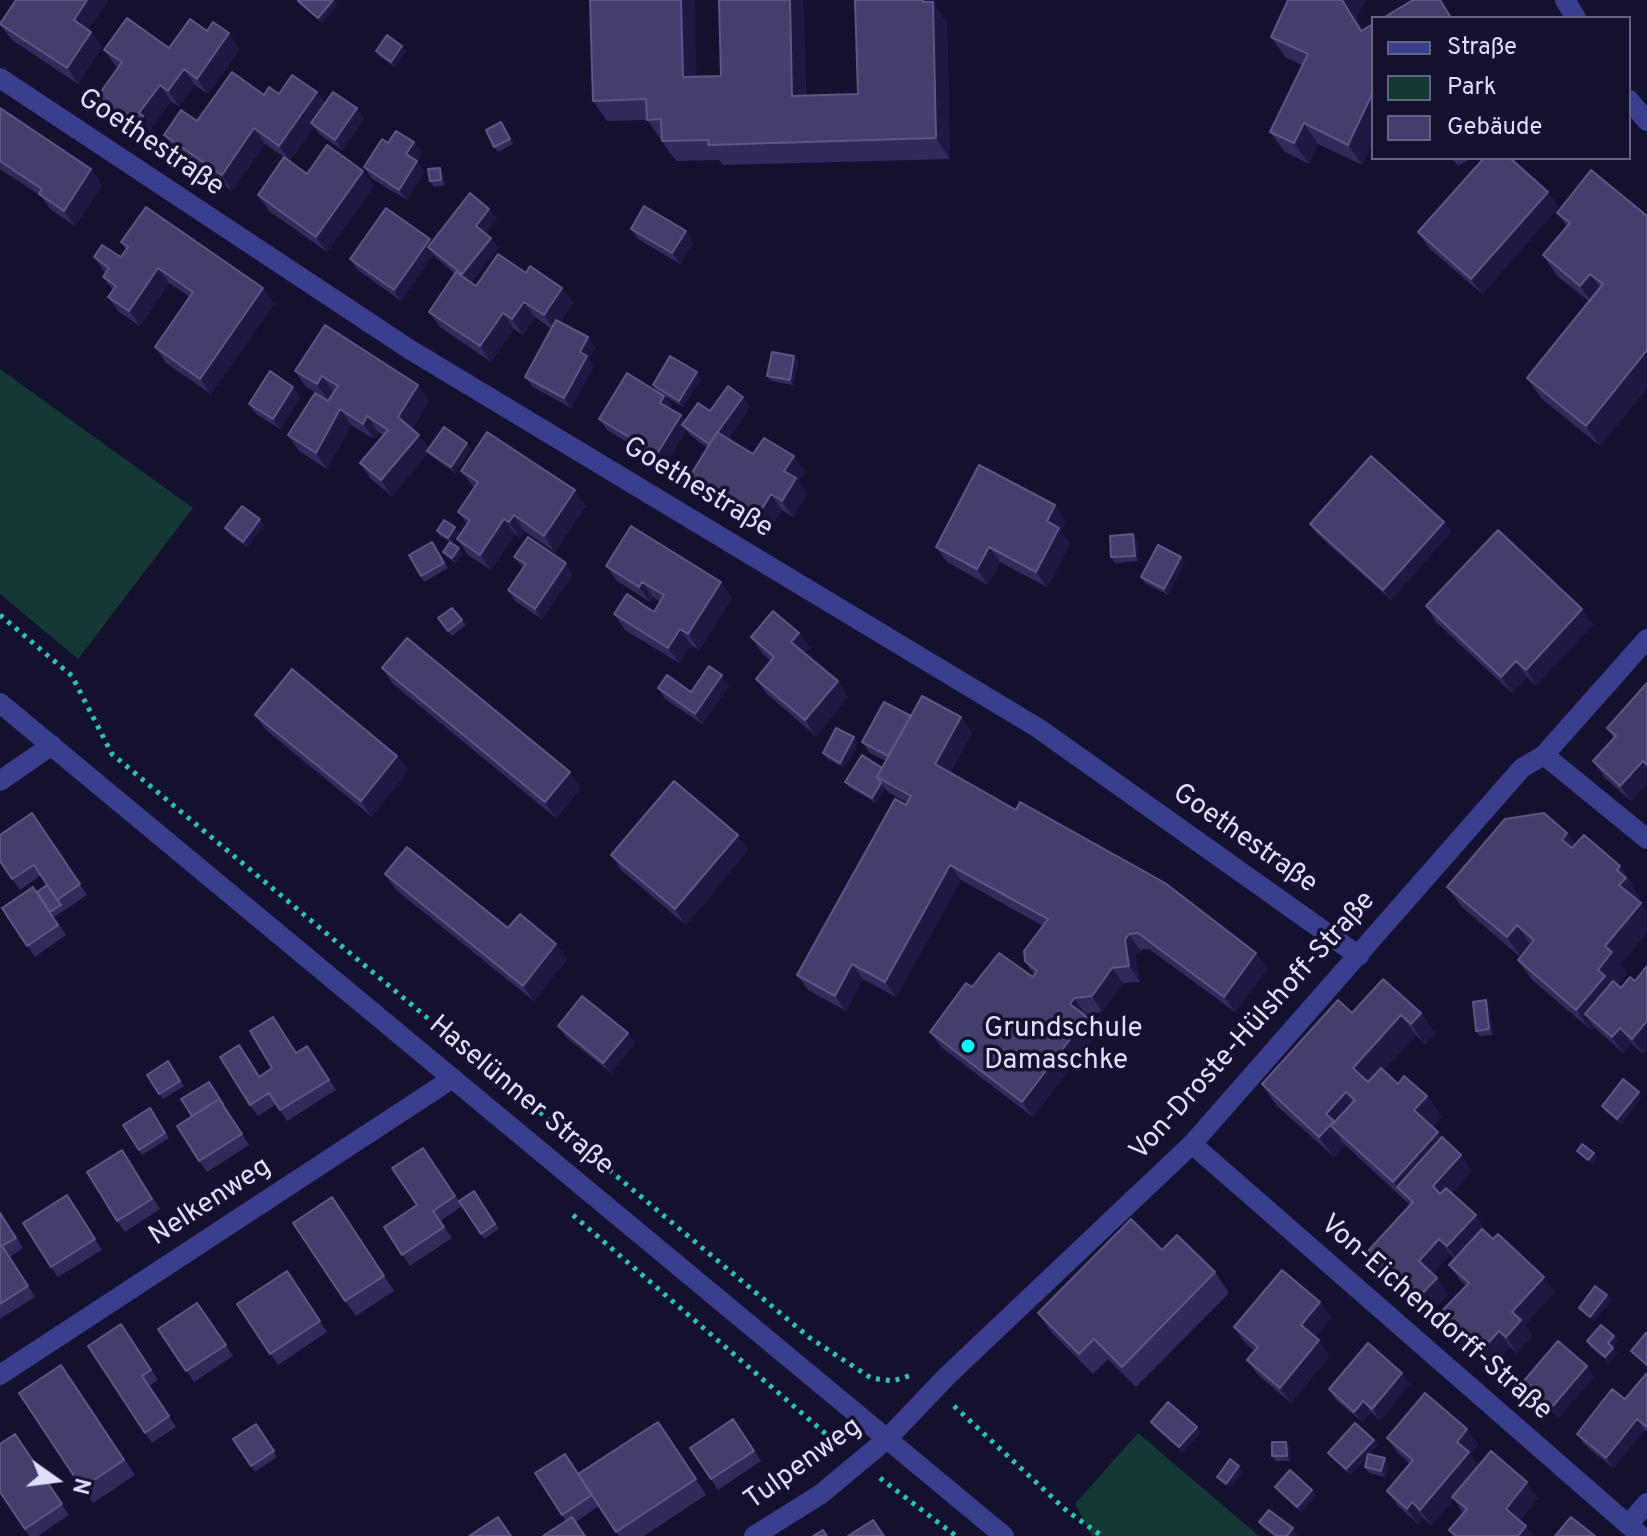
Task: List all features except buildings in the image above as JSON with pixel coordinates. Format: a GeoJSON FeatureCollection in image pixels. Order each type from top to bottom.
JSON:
{"type":"FeatureCollection","features":[{"type":"Feature","properties":{"kind":"street","name":"Goethestraße"},"geometry":{"type":"LineString","coordinates":[[0,78],[409,349],[1038,728],[1359,956]]}},
{"type":"Feature","properties":{"kind":"street"},"geometry":{"type":"LineString","coordinates":[[1631,102],[1647,121]]}},
{"type":"Feature","properties":{"kind":"street","name":"Von-Droste-Hülshoff-Straße"},"geometry":{"type":"LineString","coordinates":[[887,1439],[947,1376],[1192,1144],[1522,768],[1544,755],[1647,639]]}},
{"type":"Feature","properties":{"kind":"street","name":"Haselünner Straße"},"geometry":{"type":"LineString","coordinates":[[0,703],[1004,1536]]}},
{"type":"Feature","properties":{"kind":"street"},"geometry":{"type":"LineString","coordinates":[[0,781],[52,745]]}},
{"type":"Feature","properties":{"kind":"street"},"geometry":{"type":"LineString","coordinates":[[1544,755],[1647,839]]}},
{"type":"Feature","properties":{"kind":"street","name":"Nelkenweg"},"geometry":{"type":"LineString","coordinates":[[0,1375],[453,1078]]}},
{"type":"Feature","properties":{"kind":"street","name":"Von-Eichendorff-Straße"},"geometry":{"type":"LineString","coordinates":[[1192,1144],[1634,1531]]}},
{"type":"Feature","properties":{"kind":"street","name":"Tulpenweg"},"geometry":{"type":"LineString","coordinates":[[754,1536],[821,1494],[887,1439]]}},
{"type":"Feature","properties":{"kind":"street"},"geometry":{"type":"LineString","coordinates":[[1634,1531],[1647,1503]]}},
{"type":"Feature","properties":{"kind":"path"},"geometry":{"type":"LineString","coordinates":[[0,615],[72,676],[112,754],[810,1338],[871,1378],[893,1381],[918,1374]]}},
{"type":"Feature","properties":{"kind":"path"},"geometry":{"type":"LineString","coordinates":[[961,1412],[1067,1511],[1102,1536]]}},
{"type":"Feature","properties":{"kind":"path"},"geometry":{"type":"LineString","coordinates":[[884,1482],[956,1536]]}},
{"type":"Feature","properties":{"kind":"green space"},"geometry":{"type":"Polygon","coordinates":[[[0,369],[193,508],[78,659],[0,594],[0,369]]]}},
{"type":"Feature","properties":{"kind":"green space"},"geometry":{"type":"Polygon","coordinates":[[[1138,1433],[1259,1536],[1092,1536],[1075,1504],[1138,1433]]]}},
{"type":"Feature","properties":{"kind":"place","name":"Grundschule Damaschke"},"geometry":{"type":"Point","coordinates":[968,1046]}}]}
